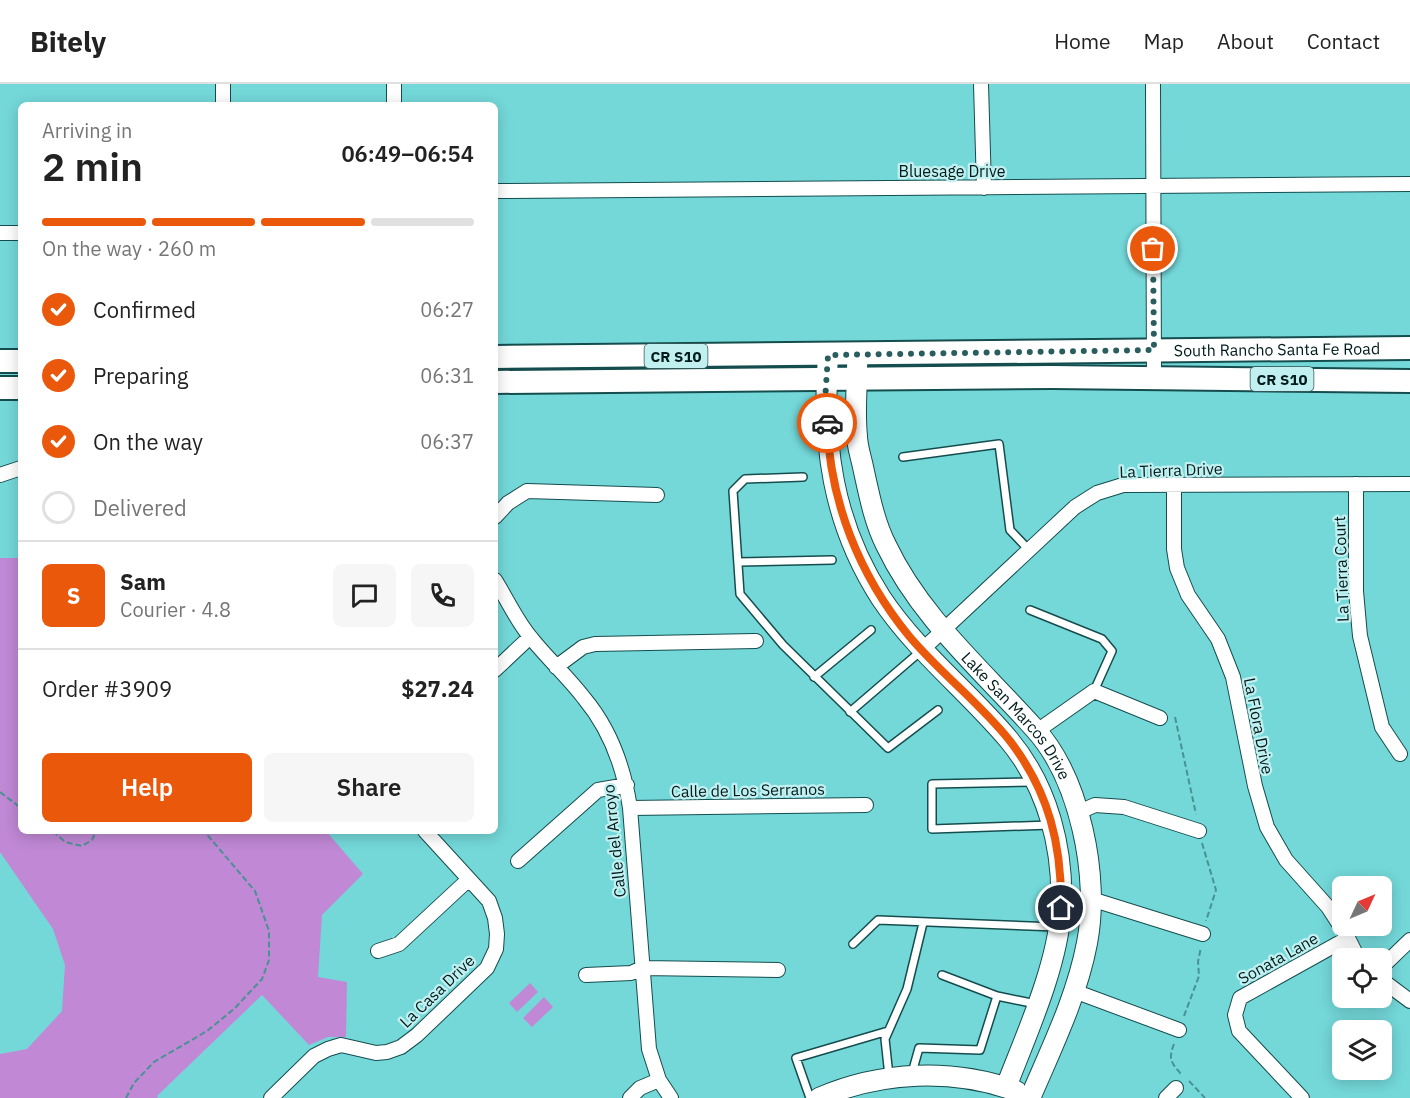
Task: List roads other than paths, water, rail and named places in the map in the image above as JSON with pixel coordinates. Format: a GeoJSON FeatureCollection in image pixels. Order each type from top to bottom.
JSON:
{"type":"FeatureCollection","features":[{"type":"Feature","properties":{"kind":"main road","name":"South Rancho Santa Fe Road"},"geometry":{"type":"LineString","coordinates":[[498,357],[1410,348]]}},
{"type":"Feature","properties":{"kind":"main road"},"geometry":{"type":"LineString","coordinates":[[0,361],[18,361]]}},
{"type":"Feature","properties":{"kind":"main road","name":"South Rancho Santa Fe Road"},"geometry":{"type":"LineString","coordinates":[[498,382],[1154,378],[1410,381]]}},
{"type":"Feature","properties":{"kind":"main road"},"geometry":{"type":"LineString","coordinates":[[0,388],[18,388]]}},
{"type":"Feature","properties":{"kind":"street"},"geometry":{"type":"LineString","coordinates":[[223,84],[223,102]]}},
{"type":"Feature","properties":{"kind":"street"},"geometry":{"type":"LineString","coordinates":[[394,84],[394,102]]}},
{"type":"Feature","properties":{"kind":"street"},"geometry":{"type":"LineString","coordinates":[[981,84],[984,188]]}},
{"type":"Feature","properties":{"kind":"street"},"geometry":{"type":"LineString","coordinates":[[1153,84],[1154,378]]}},
{"type":"Feature","properties":{"kind":"street","name":"Bluesage Drive"},"geometry":{"type":"LineString","coordinates":[[498,191],[1410,184]]}},
{"type":"Feature","properties":{"kind":"street"},"geometry":{"type":"LineString","coordinates":[[0,233],[18,233]]}},
{"type":"Feature","properties":{"kind":"street","name":"Lake San Marcos Drive"},"geometry":{"type":"LineString","coordinates":[[857,354],[857,436],[872,510],[885,544],[906,582],[944,631],[1037,731],[1066,781],[1079,812],[1085,838],[1091,899],[1087,942],[1074,991],[1033,1097]]}},
{"type":"Feature","properties":{"kind":"street","name":"Lake San Marcos Drive"},"geometry":{"type":"LineString","coordinates":[[828,355],[825,401],[831,468],[850,536],[878,593],[902,626],[922,650],[1010,741],[1035,782],[1053,825],[1060,865],[1059,928],[1037,1004],[1006,1087]]}},
{"type":"Feature","properties":{"kind":"street"},"geometry":{"type":"LineString","coordinates":[[0,475],[18,469]]}},
{"type":"Feature","properties":{"kind":"street","name":"La Flora Drive"},"geometry":{"type":"LineString","coordinates":[[1174,484],[1174,549],[1177,568],[1188,595],[1218,639],[1233,677],[1255,786],[1267,827],[1286,860],[1328,907],[1353,948]]}},
{"type":"Feature","properties":{"kind":"street","name":"La Tierra Court"},"geometry":{"type":"LineString","coordinates":[[1356,484],[1356,591],[1360,636],[1382,727],[1400,754]]}},
{"type":"Feature","properties":{"kind":"street","name":"La Tierra Drive"},"geometry":{"type":"LineString","coordinates":[[922,650],[1075,507],[1097,493],[1123,485],[1410,484]]}},
{"type":"Feature","properties":{"kind":"street"},"geometry":{"type":"LineString","coordinates":[[498,514],[508,503],[527,491],[657,495]]}},
{"type":"Feature","properties":{"kind":"street","name":"Calle del Arroyo"},"geometry":{"type":"LineString","coordinates":[[498,585],[530,637],[585,698],[603,725],[616,751],[627,785],[630,808],[649,1048],[659,1080],[671,1098]]}},
{"type":"Feature","properties":{"kind":"street"},"geometry":{"type":"LineString","coordinates":[[498,667],[530,637]]}},
{"type":"Feature","properties":{"kind":"street"},"geometry":{"type":"LineString","coordinates":[[556,667],[583,647],[595,644],[756,641]]}},
{"type":"Feature","properties":{"kind":"street"},"geometry":{"type":"LineString","coordinates":[[1037,731],[1094,691],[1160,718]]}},
{"type":"Feature","properties":{"kind":"street"},"geometry":{"type":"LineString","coordinates":[[518,861],[598,790],[627,785]]}},
{"type":"Feature","properties":{"kind":"street","name":"Calle de Los Serranos"},"geometry":{"type":"LineString","coordinates":[[630,808],[866,805]]}},
{"type":"Feature","properties":{"kind":"street"},"geometry":{"type":"LineString","coordinates":[[1079,812],[1095,806],[1124,807],[1199,831]]}},
{"type":"Feature","properties":{"kind":"street","name":"La Casa Drive"},"geometry":{"type":"LineString","coordinates":[[270,1098],[314,1056],[328,1049],[341,1045],[376,1053],[401,1047],[417,1035],[487,968],[496,949],[497,934],[495,918],[489,901],[428,834]]}},
{"type":"Feature","properties":{"kind":"street"},"geometry":{"type":"LineString","coordinates":[[378,951],[399,944],[469,879]]}},
{"type":"Feature","properties":{"kind":"street"},"geometry":{"type":"LineString","coordinates":[[1091,899],[1203,934]]}},
{"type":"Feature","properties":{"kind":"street","name":"Sonata Lane"},"geometry":{"type":"LineString","coordinates":[[1302,1098],[1239,1031],[1235,1015],[1240,998],[1348,938]]}},
{"type":"Feature","properties":{"kind":"street"},"geometry":{"type":"LineString","coordinates":[[1392,957],[1410,940]]}},
{"type":"Feature","properties":{"kind":"street"},"geometry":{"type":"LineString","coordinates":[[586,975],[631,973],[642,968],[778,970]]}},
{"type":"Feature","properties":{"kind":"street"},"geometry":{"type":"LineString","coordinates":[[1392,987],[1410,1000]]}},
{"type":"Feature","properties":{"kind":"street"},"geometry":{"type":"LineString","coordinates":[[1074,991],[1179,1030]]}},
{"type":"Feature","properties":{"kind":"street"},"geometry":{"type":"LineString","coordinates":[[819,1098],[860,1084],[911,1075],[946,1076],[985,1081],[1033,1097]]}},
{"type":"Feature","properties":{"kind":"street"},"geometry":{"type":"LineString","coordinates":[[630,1098],[640,1088],[659,1080]]}},
{"type":"Feature","properties":{"kind":"lane"},"geometry":{"type":"LineString","coordinates":[[903,457],[999,444],[1010,530],[1029,550]]}},
{"type":"Feature","properties":{"kind":"lane"},"geometry":{"type":"LineString","coordinates":[[803,477],[745,479],[733,491],[740,594],[783,645],[888,748],[938,710]]}},
{"type":"Feature","properties":{"kind":"lane"},"geometry":{"type":"LineString","coordinates":[[738,562],[832,560]]}},
{"type":"Feature","properties":{"kind":"lane"},"geometry":{"type":"LineString","coordinates":[[1030,610],[1102,639],[1112,651],[1094,691]]}},
{"type":"Feature","properties":{"kind":"lane"},"geometry":{"type":"LineString","coordinates":[[814,677],[871,630]]}},
{"type":"Feature","properties":{"kind":"lane"},"geometry":{"type":"LineString","coordinates":[[850,712],[922,650]]}},
{"type":"Feature","properties":{"kind":"lane"},"geometry":{"type":"LineString","coordinates":[[1035,782],[932,784],[932,829],[1053,825]]}},
{"type":"Feature","properties":{"kind":"lane"},"geometry":{"type":"LineString","coordinates":[[853,944],[878,920],[1059,928]]}},
{"type":"Feature","properties":{"kind":"lane"},"geometry":{"type":"LineString","coordinates":[[889,1078],[885,1039],[907,989],[923,923]]}},
{"type":"Feature","properties":{"kind":"lane"},"geometry":{"type":"LineString","coordinates":[[942,975],[997,996],[1037,1004]]}},
{"type":"Feature","properties":{"kind":"lane"},"geometry":{"type":"LineString","coordinates":[[911,1075],[919,1048],[980,1050],[997,996]]}},
{"type":"Feature","properties":{"kind":"lane"},"geometry":{"type":"LineString","coordinates":[[810,1098],[796,1058],[888,1031]]}}]}
